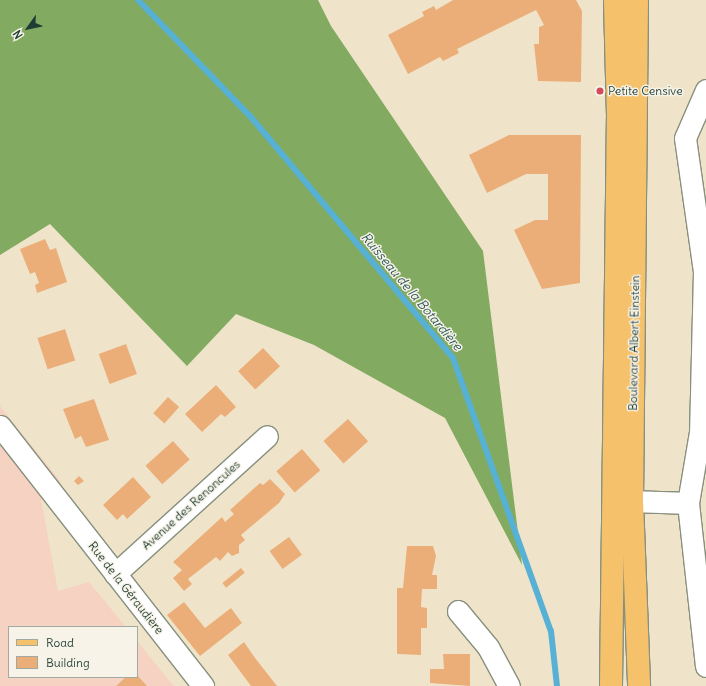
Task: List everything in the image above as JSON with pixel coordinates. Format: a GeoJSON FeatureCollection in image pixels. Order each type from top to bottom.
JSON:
{"type":"FeatureCollection","features":[{"type":"Feature","properties":{"kind":"main road","name":"Boulevard Albert Einstein"},"geometry":{"type":"LineString","coordinates":[[611,686],[618,116],[615,0]]}},
{"type":"Feature","properties":{"kind":"main road","name":"Boulevard Albert Einstein"},"geometry":{"type":"LineString","coordinates":[[637,0],[632,500],[639,686]]}},
{"type":"Feature","properties":{"kind":"street"},"geometry":{"type":"LineString","coordinates":[[706,90],[685,138],[704,271],[700,432],[688,503],[706,666]]}},
{"type":"Feature","properties":{"kind":"street","name":"Rue de la Géraudière"},"geometry":{"type":"LineString","coordinates":[[0,426],[203,686]]}},
{"type":"Feature","properties":{"kind":"street","name":"Avenue des Renoncules"},"geometry":{"type":"LineString","coordinates":[[115,574],[267,436]]}},
{"type":"Feature","properties":{"kind":"street"},"geometry":{"type":"LineString","coordinates":[[632,500],[688,503]]}},
{"type":"Feature","properties":{"kind":"street"},"geometry":{"type":"LineString","coordinates":[[458,612],[488,647],[509,686]]}},
{"type":"Feature","properties":{"kind":"shaded area"},"geometry":{"type":"Polygon","coordinates":[[[0,406],[61,482],[41,499],[58,591],[89,582],[125,626],[8,626],[8,678],[138,678],[138,642],[174,686],[0,686],[0,406]]]}},
{"type":"Feature","properties":{"kind":"green space"},"geometry":{"type":"Polygon","coordinates":[[[0,0],[318,0],[331,26],[483,251],[522,565],[445,418],[314,345],[236,314],[187,366],[50,224],[0,255],[0,0]]]}},
{"type":"Feature","properties":{"kind":"building"},"geometry":{"type":"Polygon","coordinates":[[[453,0],[576,0],[582,11],[581,82],[538,81],[534,44],[539,44],[539,27],[544,25],[536,10],[457,49],[459,53],[443,61],[440,57],[408,74],[388,35],[424,16],[422,12],[434,6],[436,10],[453,0]]]}},
{"type":"Feature","properties":{"kind":"building"},"geometry":{"type":"Polygon","coordinates":[[[509,135],[581,135],[580,283],[542,289],[514,230],[535,220],[548,220],[548,174],[526,174],[487,193],[469,155],[509,135]]]}},
{"type":"Feature","properties":{"kind":"building"},"geometry":{"type":"Polygon","coordinates":[[[45,239],[50,250],[56,248],[67,282],[37,293],[35,285],[39,283],[35,272],[30,274],[20,249],[45,239]]]}},
{"type":"Feature","properties":{"kind":"building"},"geometry":{"type":"Polygon","coordinates":[[[65,329],[75,360],[48,369],[37,338],[65,329]]]}},
{"type":"Feature","properties":{"kind":"building"},"geometry":{"type":"Polygon","coordinates":[[[126,344],[137,374],[110,384],[99,354],[126,344]]]}},
{"type":"Feature","properties":{"kind":"building"},"geometry":{"type":"Polygon","coordinates":[[[263,348],[280,366],[255,389],[238,371],[263,348]]]}},
{"type":"Feature","properties":{"kind":"building"},"geometry":{"type":"Polygon","coordinates":[[[216,385],[236,407],[225,417],[221,414],[202,432],[185,414],[216,385]]]}},
{"type":"Feature","properties":{"kind":"building"},"geometry":{"type":"Polygon","coordinates":[[[168,397],[179,407],[164,423],[153,413],[168,397]]]}},
{"type":"Feature","properties":{"kind":"building"},"geometry":{"type":"Polygon","coordinates":[[[94,399],[109,440],[86,447],[81,436],[75,439],[63,409],[94,399]]]}},
{"type":"Feature","properties":{"kind":"building"},"geometry":{"type":"Polygon","coordinates":[[[348,419],[368,441],[344,463],[323,441],[348,419]]]}},
{"type":"Feature","properties":{"kind":"building"},"geometry":{"type":"Polygon","coordinates":[[[173,441],[190,460],[162,484],[146,466],[173,441]]]}},
{"type":"Feature","properties":{"kind":"building"},"geometry":{"type":"Polygon","coordinates":[[[302,449],[320,470],[295,492],[276,471],[302,449]]]}},
{"type":"Feature","properties":{"kind":"building"},"geometry":{"type":"Polygon","coordinates":[[[79,476],[84,481],[78,485],[74,481],[79,476]]]}},
{"type":"Feature","properties":{"kind":"building"},"geometry":{"type":"Polygon","coordinates":[[[133,477],[151,497],[127,519],[123,514],[117,520],[103,505],[133,477]]]}},
{"type":"Feature","properties":{"kind":"building"},"geometry":{"type":"Polygon","coordinates":[[[270,479],[285,494],[279,503],[241,535],[245,540],[239,545],[239,553],[232,556],[228,552],[220,561],[216,557],[188,579],[192,584],[184,591],[173,578],[182,570],[173,562],[222,517],[225,522],[234,514],[230,510],[260,483],[263,485],[270,479]]]}},
{"type":"Feature","properties":{"kind":"building"},"geometry":{"type":"Polygon","coordinates":[[[289,537],[302,555],[283,569],[270,551],[289,537]]]}},
{"type":"Feature","properties":{"kind":"building"},"geometry":{"type":"Polygon","coordinates":[[[407,546],[433,546],[436,556],[432,575],[437,575],[437,589],[422,589],[421,607],[427,608],[427,628],[421,628],[421,655],[397,654],[397,588],[403,588],[407,546]]]}},
{"type":"Feature","properties":{"kind":"building"},"geometry":{"type":"Polygon","coordinates":[[[241,568],[245,573],[226,588],[222,583],[241,568]]]}},
{"type":"Feature","properties":{"kind":"building"},"geometry":{"type":"Polygon","coordinates":[[[184,602],[205,628],[231,608],[242,623],[200,656],[167,615],[184,602]]]}},
{"type":"Feature","properties":{"kind":"building"},"geometry":{"type":"Polygon","coordinates":[[[244,642],[277,686],[251,686],[228,655],[244,642]]]}},
{"type":"Feature","properties":{"kind":"building"},"geometry":{"type":"Polygon","coordinates":[[[443,654],[470,654],[470,686],[430,683],[430,669],[444,669],[443,654]]]}},
{"type":"Feature","properties":{"kind":"building"},"geometry":{"type":"Polygon","coordinates":[[[138,676],[147,686],[116,686],[125,678],[138,678],[138,676]]]}},
{"type":"Feature","properties":{"kind":"waterway","name":"Ruisseau de la Botardière"},"geometry":{"type":"LineString","coordinates":[[138,0],[250,116],[453,358],[551,631],[557,686]]}},
{"type":"Feature","properties":{"kind":"place","name":"Petite Censive"},"geometry":{"type":"Point","coordinates":[600,91]}}]}
